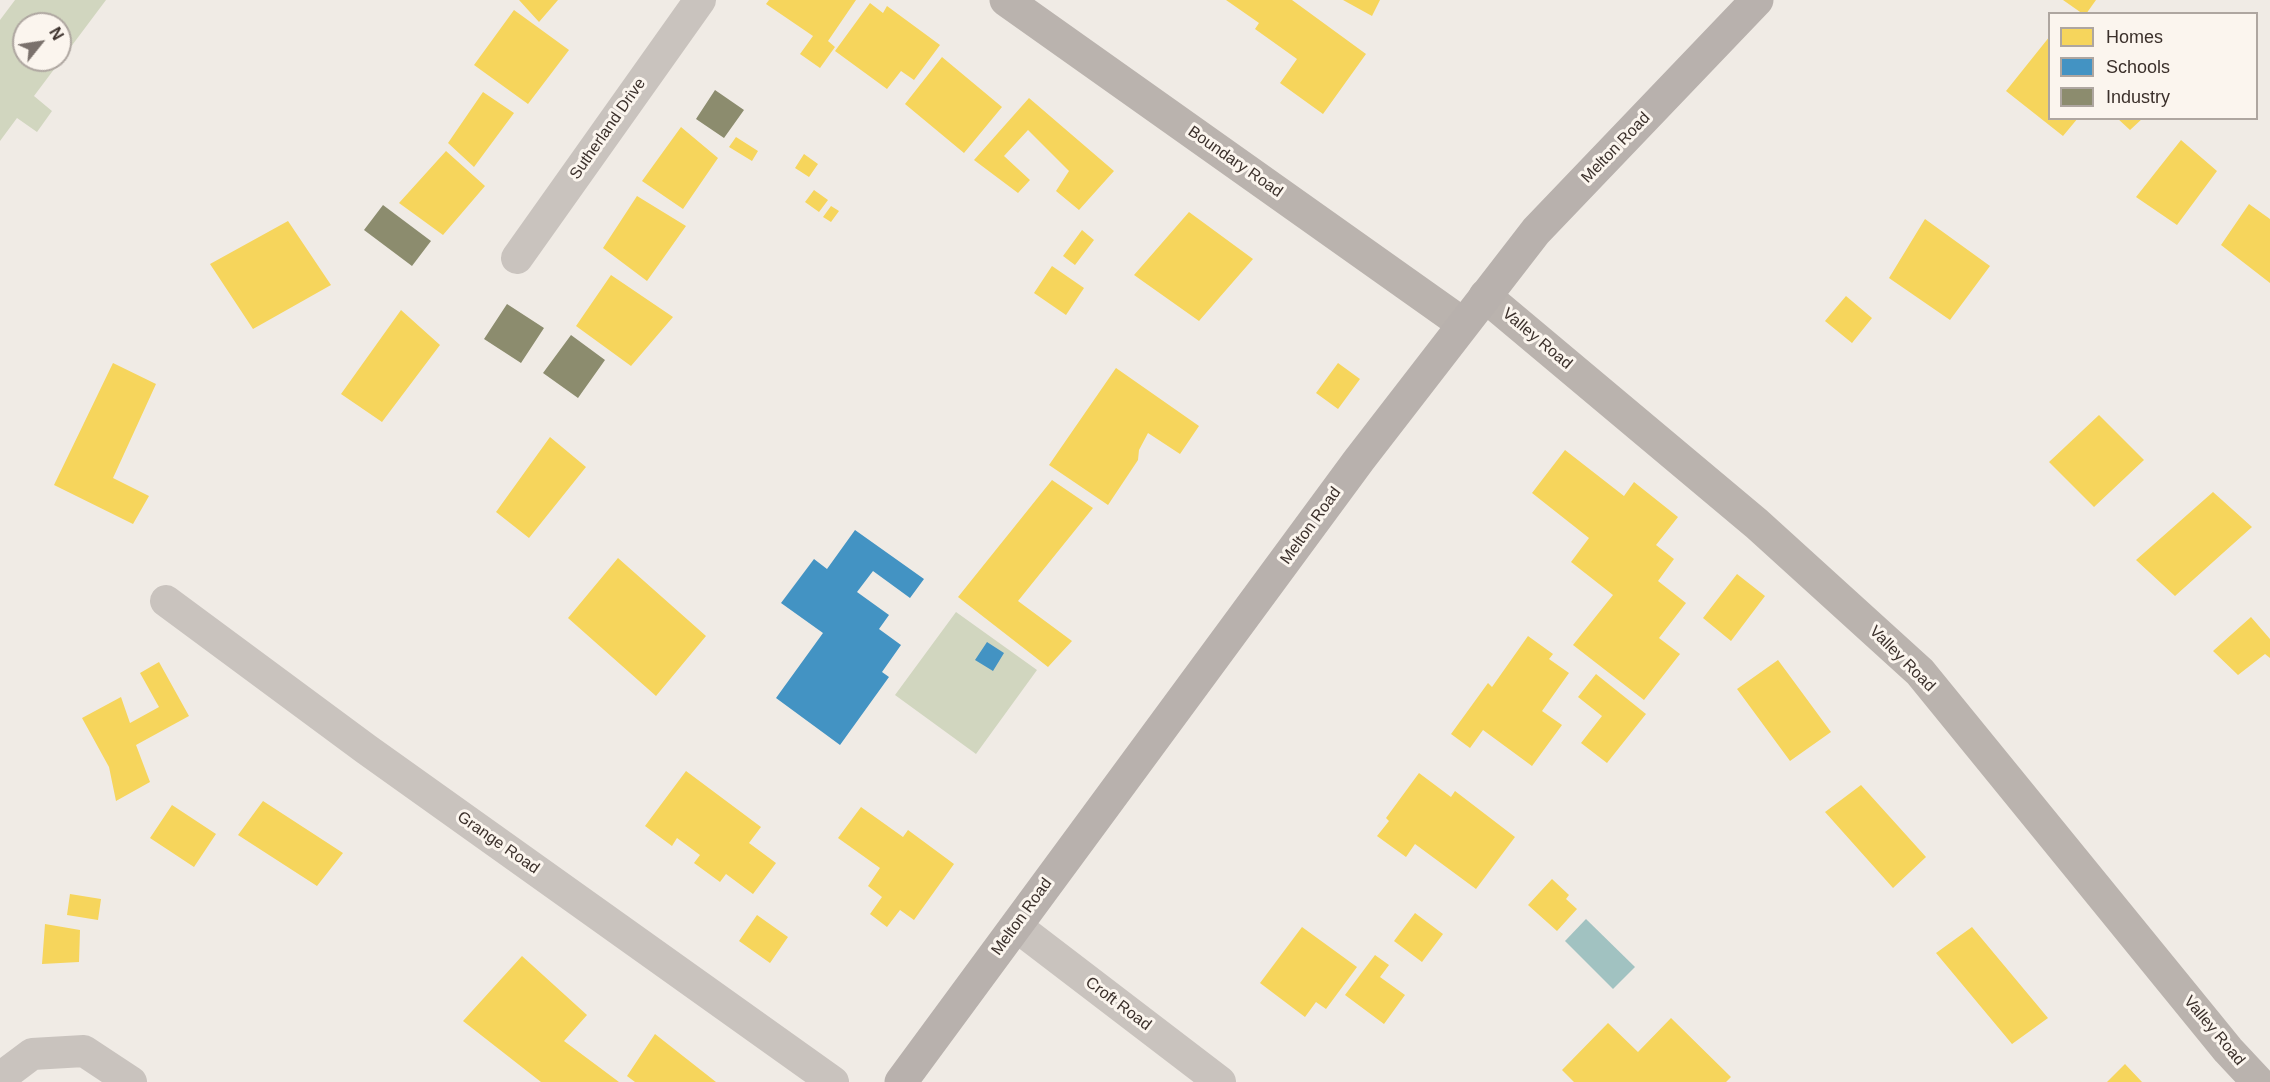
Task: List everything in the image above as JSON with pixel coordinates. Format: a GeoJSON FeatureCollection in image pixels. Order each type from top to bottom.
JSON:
{"type":"FeatureCollection","features":[{"type":"Feature","properties":{"kind":"main road","name":"Melton Road"},"geometry":{"type":"LineString","coordinates":[[901,1082],[1359,460],[1536,231],[1757,0]]}},
{"type":"Feature","properties":{"kind":"street","name":"Sutherland Drive"},"geometry":{"type":"LineString","coordinates":[[517,258],[700,0]]}},
{"type":"Feature","properties":{"kind":"street","name":"Boundary Road"},"geometry":{"type":"LineString","coordinates":[[1006,0],[1463,324]]}},
{"type":"Feature","properties":{"kind":"street","name":"Valley Road"},"geometry":{"type":"LineString","coordinates":[[1485,296],[1757,524],[1920,672],[2228,1050],[2258,1082]]}},
{"type":"Feature","properties":{"kind":"street","name":"Grange Road"},"geometry":{"type":"LineString","coordinates":[[166,601],[366,749],[833,1082]]}},
{"type":"Feature","properties":{"kind":"street","name":"Croft Road"},"geometry":{"type":"LineString","coordinates":[[1016,926],[1220,1082]]}},
{"type":"Feature","properties":{"kind":"street"},"geometry":{"type":"LineString","coordinates":[[0,1078],[32,1054],[84,1051],[130,1082]]}},
{"type":"Feature","properties":{"kind":"green space"},"geometry":{"type":"Polygon","coordinates":[[[15,0],[106,0],[72,45],[72,12],[12,12],[12,72],[52,72],[34,96],[52,111],[37,132],[17,118],[0,141],[0,20],[15,0]]]}},
{"type":"Feature","properties":{"kind":"green space"},"geometry":{"type":"Polygon","coordinates":[[[956,612],[1037,670],[976,754],[895,695],[956,612]]]}},
{"type":"Feature","properties":{"kind":"water"},"geometry":{"type":"Polygon","coordinates":[[[1586,919],[1635,967],[1613,989],[1565,941],[1586,919]]]}},
{"type":"Feature","properties":{"kind":"building: Homes"},"geometry":{"type":"Polygon","coordinates":[[[519,0],[558,0],[539,22],[519,0]]]}},
{"type":"Feature","properties":{"kind":"building: Homes"},"geometry":{"type":"Polygon","coordinates":[[[769,0],[856,0],[828,41],[835,47],[820,68],[800,54],[813,36],[766,4],[769,0]]]}},
{"type":"Feature","properties":{"kind":"building: Homes"},"geometry":{"type":"Polygon","coordinates":[[[1226,0],[1292,0],[1366,54],[1323,114],[1280,83],[1297,59],[1255,29],[1259,23],[1226,0]]]}},
{"type":"Feature","properties":{"kind":"building: Homes"},"geometry":{"type":"Polygon","coordinates":[[[1343,0],[1380,0],[1372,16],[1343,0]]]}},
{"type":"Feature","properties":{"kind":"building: Homes"},"geometry":{"type":"Polygon","coordinates":[[[2063,0],[2096,0],[2087,12],[2080,12],[2063,0]]]}},
{"type":"Feature","properties":{"kind":"building: Homes"},"geometry":{"type":"Polygon","coordinates":[[[870,3],[883,13],[887,6],[940,45],[914,80],[901,71],[887,89],[835,51],[870,3]]]}},
{"type":"Feature","properties":{"kind":"building: Homes"},"geometry":{"type":"Polygon","coordinates":[[[514,10],[569,50],[528,104],[474,65],[514,10]]]}},
{"type":"Feature","properties":{"kind":"building: Homes"},"geometry":{"type":"Polygon","coordinates":[[[2048,38],[2048,120],[2076,120],[2063,136],[2006,91],[2048,38]]]}},
{"type":"Feature","properties":{"kind":"building: Homes"},"geometry":{"type":"Polygon","coordinates":[[[942,57],[1002,107],[964,153],[905,104],[942,57]]]}},
{"type":"Feature","properties":{"kind":"building: Homes"},"geometry":{"type":"Polygon","coordinates":[[[483,92],[514,113],[474,167],[448,143],[483,92]]]}},
{"type":"Feature","properties":{"kind":"building: Homes"},"geometry":{"type":"Polygon","coordinates":[[[1029,98],[1114,171],[1079,210],[1056,191],[1069,171],[1028,130],[1004,156],[1030,180],[1018,193],[974,160],[1029,98]]]}},
{"type":"Feature","properties":{"kind":"building: Homes"},"geometry":{"type":"Polygon","coordinates":[[[2119,120],[2141,120],[2130,130],[2119,120]]]}},
{"type":"Feature","properties":{"kind":"building: Homes"},"geometry":{"type":"Polygon","coordinates":[[[681,127],[718,158],[683,209],[642,181],[681,127]]]}},
{"type":"Feature","properties":{"kind":"building: Homes"},"geometry":{"type":"Polygon","coordinates":[[[736,137],[758,151],[752,161],[729,147],[736,137]]]}},
{"type":"Feature","properties":{"kind":"building: Homes"},"geometry":{"type":"Polygon","coordinates":[[[2181,140],[2217,171],[2177,225],[2136,197],[2181,140]]]}},
{"type":"Feature","properties":{"kind":"building: Homes"},"geometry":{"type":"Polygon","coordinates":[[[446,151],[485,186],[443,235],[399,203],[446,151]]]}},
{"type":"Feature","properties":{"kind":"building: Homes"},"geometry":{"type":"Polygon","coordinates":[[[804,154],[818,164],[809,177],[795,168],[804,154]]]}},
{"type":"Feature","properties":{"kind":"building: Homes"},"geometry":{"type":"Polygon","coordinates":[[[814,190],[828,200],[819,212],[805,202],[814,190]]]}},
{"type":"Feature","properties":{"kind":"building: Homes"},"geometry":{"type":"Polygon","coordinates":[[[637,196],[686,226],[647,281],[603,248],[637,196]]]}},
{"type":"Feature","properties":{"kind":"building: Homes"},"geometry":{"type":"Polygon","coordinates":[[[2249,204],[2270,219],[2270,283],[2221,245],[2249,204]]]}},
{"type":"Feature","properties":{"kind":"building: Homes"},"geometry":{"type":"Polygon","coordinates":[[[831,206],[839,211],[831,222],[823,217],[831,206]]]}},
{"type":"Feature","properties":{"kind":"building: Homes"},"geometry":{"type":"Polygon","coordinates":[[[1189,212],[1253,259],[1199,321],[1134,275],[1189,212]]]}},
{"type":"Feature","properties":{"kind":"building: Homes"},"geometry":{"type":"Polygon","coordinates":[[[1925,219],[1990,266],[1950,320],[1889,278],[1925,219]]]}},
{"type":"Feature","properties":{"kind":"building: Homes"},"geometry":{"type":"Polygon","coordinates":[[[288,221],[331,285],[253,329],[210,264],[288,221]]]}},
{"type":"Feature","properties":{"kind":"building: Homes"},"geometry":{"type":"Polygon","coordinates":[[[1082,230],[1094,240],[1075,265],[1063,256],[1082,230]]]}},
{"type":"Feature","properties":{"kind":"building: Homes"},"geometry":{"type":"Polygon","coordinates":[[[1052,266],[1084,288],[1066,315],[1034,293],[1052,266]]]}},
{"type":"Feature","properties":{"kind":"building: Homes"},"geometry":{"type":"Polygon","coordinates":[[[611,275],[673,317],[631,366],[576,326],[611,275]]]}},
{"type":"Feature","properties":{"kind":"building: Homes"},"geometry":{"type":"Polygon","coordinates":[[[1846,296],[1872,318],[1852,343],[1825,321],[1846,296]]]}},
{"type":"Feature","properties":{"kind":"building: Homes"},"geometry":{"type":"Polygon","coordinates":[[[401,310],[440,345],[382,422],[341,394],[401,310]]]}},
{"type":"Feature","properties":{"kind":"building: Homes"},"geometry":{"type":"Polygon","coordinates":[[[113,363],[156,384],[113,478],[149,496],[133,524],[54,485],[113,363]]]}},
{"type":"Feature","properties":{"kind":"building: Homes"},"geometry":{"type":"Polygon","coordinates":[[[1338,363],[1360,379],[1338,409],[1316,393],[1338,363]]]}},
{"type":"Feature","properties":{"kind":"building: Homes"},"geometry":{"type":"Polygon","coordinates":[[[1116,368],[1199,426],[1180,454],[1148,433],[1139,450],[1138,460],[1108,505],[1049,465],[1116,368]]]}},
{"type":"Feature","properties":{"kind":"building: Homes"},"geometry":{"type":"Polygon","coordinates":[[[2099,415],[2144,460],[2094,507],[2049,462],[2099,415]]]}},
{"type":"Feature","properties":{"kind":"building: Homes"},"geometry":{"type":"Polygon","coordinates":[[[550,437],[586,467],[529,538],[496,512],[550,437]]]}},
{"type":"Feature","properties":{"kind":"building: Homes"},"geometry":{"type":"Polygon","coordinates":[[[1565,450],[1624,496],[1634,482],[1678,517],[1656,545],[1674,559],[1658,581],[1686,603],[1659,638],[1680,654],[1644,700],[1573,645],[1613,595],[1571,562],[1589,538],[1532,493],[1565,450]]]}},
{"type":"Feature","properties":{"kind":"building: Homes"},"geometry":{"type":"Polygon","coordinates":[[[1052,480],[1093,508],[1018,601],[1072,641],[1048,667],[958,597],[1052,480]]]}},
{"type":"Feature","properties":{"kind":"building: Homes"},"geometry":{"type":"Polygon","coordinates":[[[2213,492],[2252,527],[2175,596],[2136,560],[2213,492]]]}},
{"type":"Feature","properties":{"kind":"building: Homes"},"geometry":{"type":"Polygon","coordinates":[[[618,558],[706,636],[656,696],[568,618],[618,558]]]}},
{"type":"Feature","properties":{"kind":"building: Homes"},"geometry":{"type":"Polygon","coordinates":[[[1737,574],[1765,596],[1731,641],[1703,618],[1737,574]]]}},
{"type":"Feature","properties":{"kind":"building: Homes"},"geometry":{"type":"Polygon","coordinates":[[[2251,617],[2270,639],[2270,658],[2265,654],[2238,675],[2213,651],[2251,617]]]}},
{"type":"Feature","properties":{"kind":"building: Homes"},"geometry":{"type":"Polygon","coordinates":[[[1528,636],[1553,654],[1549,659],[1569,673],[1542,711],[1562,725],[1532,766],[1483,730],[1470,748],[1451,734],[1488,683],[1492,687],[1528,636]]]}},
{"type":"Feature","properties":{"kind":"building: Homes"},"geometry":{"type":"Polygon","coordinates":[[[1778,660],[1831,732],[1790,761],[1737,689],[1778,660]]]}},
{"type":"Feature","properties":{"kind":"building: Homes"},"geometry":{"type":"Polygon","coordinates":[[[159,662],[189,716],[136,745],[150,782],[116,801],[109,767],[82,718],[121,697],[130,723],[159,707],[140,673],[159,662]]]}},
{"type":"Feature","properties":{"kind":"building: Homes"},"geometry":{"type":"Polygon","coordinates":[[[1596,674],[1646,714],[1607,763],[1581,743],[1602,716],[1578,697],[1596,674]]]}},
{"type":"Feature","properties":{"kind":"building: Homes"},"geometry":{"type":"Polygon","coordinates":[[[686,771],[761,827],[749,843],[776,863],[753,894],[726,874],[720,882],[694,863],[700,855],[677,838],[672,846],[645,826],[686,771]]]}},
{"type":"Feature","properties":{"kind":"building: Homes"},"geometry":{"type":"Polygon","coordinates":[[[1419,773],[1451,797],[1455,791],[1515,837],[1476,889],[1415,844],[1406,857],[1377,836],[1389,821],[1386,818],[1419,773]]]}},
{"type":"Feature","properties":{"kind":"building: Homes"},"geometry":{"type":"Polygon","coordinates":[[[1861,785],[1926,857],[1893,888],[1825,812],[1861,785]]]}},
{"type":"Feature","properties":{"kind":"building: Homes"},"geometry":{"type":"Polygon","coordinates":[[[263,801],[343,853],[317,886],[238,835],[263,801]]]}},
{"type":"Feature","properties":{"kind":"building: Homes"},"geometry":{"type":"Polygon","coordinates":[[[172,805],[216,834],[194,867],[150,838],[172,805]]]}},
{"type":"Feature","properties":{"kind":"building: Homes"},"geometry":{"type":"Polygon","coordinates":[[[861,807],[903,837],[908,830],[954,864],[914,920],[900,910],[887,927],[870,914],[882,897],[868,886],[880,868],[838,838],[861,807]]]}},
{"type":"Feature","properties":{"kind":"building: Homes"},"geometry":{"type":"Polygon","coordinates":[[[1552,879],[1569,895],[1566,899],[1577,909],[1557,931],[1528,905],[1552,879]]]}},
{"type":"Feature","properties":{"kind":"building: Homes"},"geometry":{"type":"Polygon","coordinates":[[[70,894],[101,899],[98,920],[67,915],[70,894]]]}},
{"type":"Feature","properties":{"kind":"building: Homes"},"geometry":{"type":"Polygon","coordinates":[[[1415,913],[1443,934],[1422,962],[1394,941],[1415,913]]]}},
{"type":"Feature","properties":{"kind":"building: Homes"},"geometry":{"type":"Polygon","coordinates":[[[757,915],[788,937],[770,963],[739,941],[757,915]]]}},
{"type":"Feature","properties":{"kind":"building: Homes"},"geometry":{"type":"Polygon","coordinates":[[[45,924],[80,930],[79,962],[42,964],[45,924]]]}},
{"type":"Feature","properties":{"kind":"building: Homes"},"geometry":{"type":"Polygon","coordinates":[[[1302,927],[1357,967],[1326,1009],[1316,1002],[1305,1017],[1260,983],[1302,927]]]}},
{"type":"Feature","properties":{"kind":"building: Homes"},"geometry":{"type":"Polygon","coordinates":[[[1972,927],[2048,1018],[2012,1044],[1936,953],[1972,927]]]}},
{"type":"Feature","properties":{"kind":"building: Homes"},"geometry":{"type":"Polygon","coordinates":[[[1375,955],[1389,965],[1380,977],[1405,995],[1384,1024],[1345,995],[1375,955]]]}},
{"type":"Feature","properties":{"kind":"building: Homes"},"geometry":{"type":"Polygon","coordinates":[[[522,956],[587,1015],[564,1041],[619,1082],[541,1082],[463,1021],[522,956]]]}},
{"type":"Feature","properties":{"kind":"building: Homes"},"geometry":{"type":"Polygon","coordinates":[[[1671,1018],[1731,1077],[1726,1082],[1574,1082],[1562,1070],[1608,1023],[1638,1052],[1671,1018]]]}},
{"type":"Feature","properties":{"kind":"building: Homes"},"geometry":{"type":"Polygon","coordinates":[[[655,1034],[716,1082],[635,1082],[627,1076],[655,1034]]]}},
{"type":"Feature","properties":{"kind":"building: Homes"},"geometry":{"type":"Polygon","coordinates":[[[2125,1064],[2142,1082],[2107,1082],[2125,1064]]]}},
{"type":"Feature","properties":{"kind":"building: Schools"},"geometry":{"type":"Polygon","coordinates":[[[855,530],[924,579],[910,598],[873,571],[857,592],[889,615],[879,629],[901,645],[882,672],[889,677],[840,745],[776,698],[823,633],[781,603],[814,559],[827,569],[855,530]]]}},
{"type":"Feature","properties":{"kind":"building: Schools"},"geometry":{"type":"Polygon","coordinates":[[[987,642],[1004,653],[993,671],[975,660],[987,642]]]}},
{"type":"Feature","properties":{"kind":"building: Industry"},"geometry":{"type":"Polygon","coordinates":[[[715,90],[744,110],[724,138],[696,119],[715,90]]]}},
{"type":"Feature","properties":{"kind":"building: Industry"},"geometry":{"type":"Polygon","coordinates":[[[383,205],[431,241],[412,266],[364,230],[383,205]]]}},
{"type":"Feature","properties":{"kind":"building: Industry"},"geometry":{"type":"Polygon","coordinates":[[[507,304],[544,328],[521,363],[484,339],[507,304]]]}},
{"type":"Feature","properties":{"kind":"building: Industry"},"geometry":{"type":"Polygon","coordinates":[[[571,335],[605,360],[578,398],[543,373],[571,335]]]}}]}
